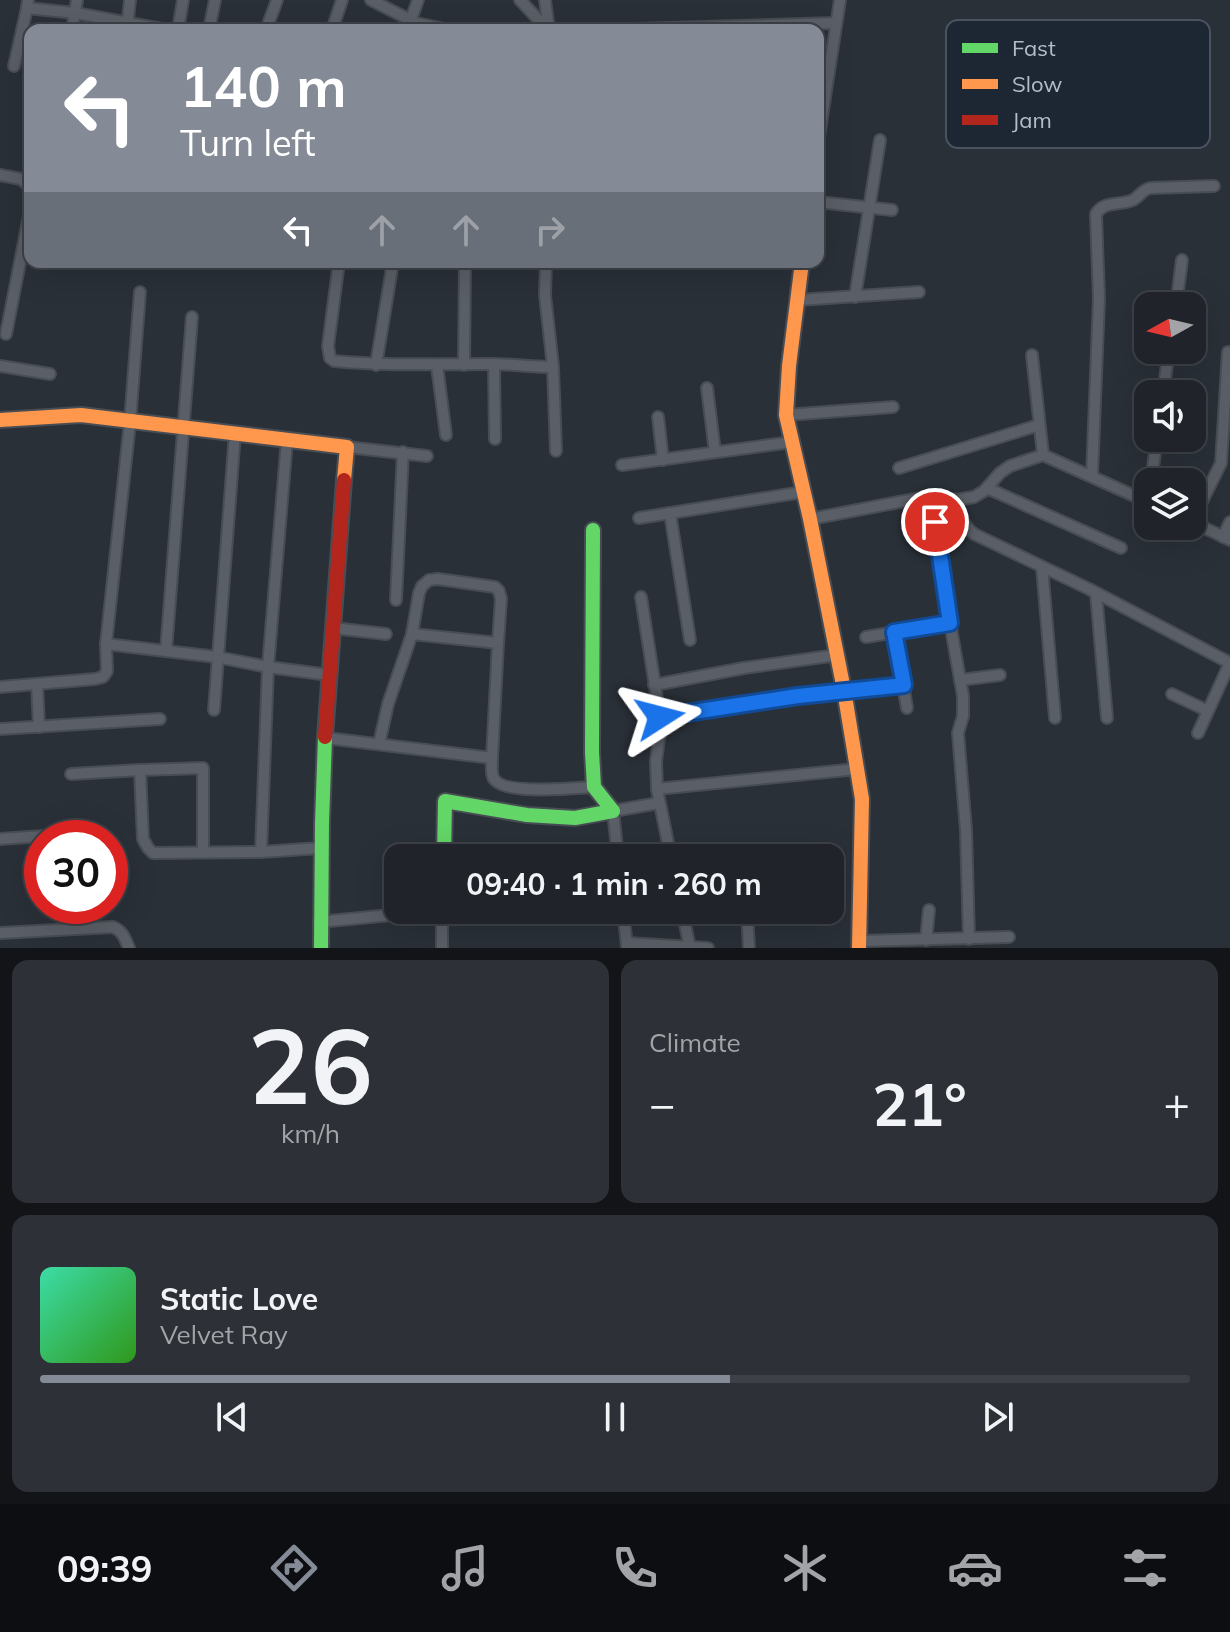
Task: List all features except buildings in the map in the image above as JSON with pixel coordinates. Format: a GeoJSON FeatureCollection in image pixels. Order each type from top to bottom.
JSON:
{"type":"FeatureCollection","features":[{"type":"Feature","properties":{"kind":"street"},"geometry":{"type":"LineString","coordinates":[[73,24],[77,0]]}},
{"type":"Feature","properties":{"kind":"street"},"geometry":{"type":"LineString","coordinates":[[127,24],[130,0]]}},
{"type":"Feature","properties":{"kind":"street"},"geometry":{"type":"LineString","coordinates":[[179,24],[183,0]]}},
{"type":"Feature","properties":{"kind":"street"},"geometry":{"type":"LineString","coordinates":[[210,24],[215,0]]}},
{"type":"Feature","properties":{"kind":"street"},"geometry":{"type":"LineString","coordinates":[[268,24],[277,0]]}},
{"type":"Feature","properties":{"kind":"street"},"geometry":{"type":"LineString","coordinates":[[334,24],[342,0]]}},
{"type":"Feature","properties":{"kind":"street"},"geometry":{"type":"LineString","coordinates":[[371,0],[406,24]]}},
{"type":"Feature","properties":{"kind":"street"},"geometry":{"type":"LineString","coordinates":[[407,24],[418,0]]}},
{"type":"Feature","properties":{"kind":"street"},"geometry":{"type":"LineString","coordinates":[[520,0],[542,24]]}},
{"type":"Feature","properties":{"kind":"street"},"geometry":{"type":"LineString","coordinates":[[545,0],[547,24]]}},
{"type":"Feature","properties":{"kind":"street"},"geometry":{"type":"LineString","coordinates":[[824,103],[840,0]]}},
{"type":"Feature","properties":{"kind":"street"},"geometry":{"type":"LineString","coordinates":[[14,66],[28,4],[116,24]]}},
{"type":"Feature","properties":{"kind":"street"},"geometry":{"type":"LineString","coordinates":[[820,24],[836,23]]}},
{"type":"Feature","properties":{"kind":"street"},"geometry":{"type":"LineString","coordinates":[[855,297],[880,140]]}},
{"type":"Feature","properties":{"kind":"street"},"geometry":{"type":"LineString","coordinates":[[0,175],[24,182]]}},
{"type":"Feature","properties":{"kind":"street"},"geometry":{"type":"LineString","coordinates":[[1092,476],[1099,299],[1096,214],[1103,205],[1133,200],[1150,188],[1214,186]]}},
{"type":"Feature","properties":{"kind":"street"},"geometry":{"type":"LineString","coordinates":[[824,203],[892,210]]}},
{"type":"Feature","properties":{"kind":"street"},"geometry":{"type":"LineString","coordinates":[[6,334],[24,242]]}},
{"type":"Feature","properties":{"kind":"street"},"geometry":{"type":"LineString","coordinates":[[1178,292],[1182,260]]}},
{"type":"Feature","properties":{"kind":"street"},"geometry":{"type":"LineString","coordinates":[[338,268],[328,353],[334,361],[376,365],[553,367]]}},
{"type":"Feature","properties":{"kind":"street"},"geometry":{"type":"LineString","coordinates":[[376,365],[392,268]]}},
{"type":"Feature","properties":{"kind":"street"},"geometry":{"type":"LineString","coordinates":[[464,365],[465,268]]}},
{"type":"Feature","properties":{"kind":"street"},"geometry":{"type":"LineString","coordinates":[[546,268],[556,451]]}},
{"type":"Feature","properties":{"kind":"street"},"geometry":{"type":"LineString","coordinates":[[801,268],[786,415],[844,690],[862,799],[860,944],[1009,937]]}},
{"type":"Feature","properties":{"kind":"street"},"geometry":{"type":"LineString","coordinates":[[0,687],[103,677],[107,671],[106,644],[130,422],[140,292]]}},
{"type":"Feature","properties":{"kind":"street"},"geometry":{"type":"LineString","coordinates":[[798,300],[919,292]]}},
{"type":"Feature","properties":{"kind":"street"},"geometry":{"type":"LineString","coordinates":[[166,651],[192,317]]}},
{"type":"Feature","properties":{"kind":"street"},"geometry":{"type":"LineString","coordinates":[[1206,494],[1221,463],[1228,352]]}},
{"type":"Feature","properties":{"kind":"street"},"geometry":{"type":"LineString","coordinates":[[1032,355],[1043,455]]}},
{"type":"Feature","properties":{"kind":"street"},"geometry":{"type":"LineString","coordinates":[[494,364],[495,439]]}},
{"type":"Feature","properties":{"kind":"street"},"geometry":{"type":"LineString","coordinates":[[0,366],[50,374]]}},
{"type":"Feature","properties":{"kind":"street"},"geometry":{"type":"LineString","coordinates":[[437,366],[446,435]]}},
{"type":"Feature","properties":{"kind":"street"},"geometry":{"type":"LineString","coordinates":[[707,388],[715,452]]}},
{"type":"Feature","properties":{"kind":"street"},"geometry":{"type":"LineString","coordinates":[[786,415],[893,407]]}},
{"type":"Feature","properties":{"kind":"street"},"geometry":{"type":"LineString","coordinates":[[0,420],[81,415],[427,456]]}},
{"type":"Feature","properties":{"kind":"street"},"geometry":{"type":"LineString","coordinates":[[658,417],[663,460]]}},
{"type":"Feature","properties":{"kind":"street"},"geometry":{"type":"LineString","coordinates":[[899,468],[1039,425]]}},
{"type":"Feature","properties":{"kind":"street"},"geometry":{"type":"LineString","coordinates":[[214,710],[235,433]]}},
{"type":"Feature","properties":{"kind":"street"},"geometry":{"type":"LineString","coordinates":[[261,852],[268,667],[287,440]]}},
{"type":"Feature","properties":{"kind":"street"},"geometry":{"type":"LineString","coordinates":[[622,465],[792,442]]}},
{"type":"Feature","properties":{"kind":"street"},"geometry":{"type":"LineString","coordinates":[[321,948],[320,848],[329,675],[347,447]]}},
{"type":"Feature","properties":{"kind":"street"},"geometry":{"type":"LineString","coordinates":[[396,600],[403,452]]}},
{"type":"Feature","properties":{"kind":"street"},"geometry":{"type":"LineString","coordinates":[[810,519],[931,496],[956,500],[974,497],[1010,466],[1043,455],[1134,495]]}},
{"type":"Feature","properties":{"kind":"street"},"geometry":{"type":"LineString","coordinates":[[987,488],[1121,548]]}},
{"type":"Feature","properties":{"kind":"street"},"geometry":{"type":"LineString","coordinates":[[639,518],[803,492]]}},
{"type":"Feature","properties":{"kind":"street"},"geometry":{"type":"LineString","coordinates":[[931,496],[960,680],[963,716],[958,733],[966,830],[969,939]]}},
{"type":"Feature","properties":{"kind":"street"},"geometry":{"type":"LineString","coordinates":[[956,500],[960,518],[974,534],[1230,663],[1198,733]]}},
{"type":"Feature","properties":{"kind":"street"},"geometry":{"type":"LineString","coordinates":[[670,513],[690,640]]}},
{"type":"Feature","properties":{"kind":"street"},"geometry":{"type":"LineString","coordinates":[[1206,528],[1227,538],[1230,522]]}},
{"type":"Feature","properties":{"kind":"street"},"geometry":{"type":"LineString","coordinates":[[593,530],[594,787],[613,811],[617,844]]}},
{"type":"Feature","properties":{"kind":"street"},"geometry":{"type":"LineString","coordinates":[[1042,567],[1055,718]]}},
{"type":"Feature","properties":{"kind":"street"},"geometry":{"type":"LineString","coordinates":[[379,744],[388,704],[412,634],[422,586],[429,580],[438,579],[495,587],[501,599],[493,778],[498,783],[524,790],[594,787]]}},
{"type":"Feature","properties":{"kind":"street"},"geometry":{"type":"LineString","coordinates":[[1096,593],[1107,718]]}},
{"type":"Feature","properties":{"kind":"street"},"geometry":{"type":"LineString","coordinates":[[641,597],[660,717],[657,789],[668,844]]}},
{"type":"Feature","properties":{"kind":"street"},"geometry":{"type":"LineString","coordinates":[[866,637],[950,623]]}},
{"type":"Feature","properties":{"kind":"street"},"geometry":{"type":"LineString","coordinates":[[333,628],[386,634]]}},
{"type":"Feature","properties":{"kind":"street"},"geometry":{"type":"LineString","coordinates":[[894,632],[907,708]]}},
{"type":"Feature","properties":{"kind":"street"},"geometry":{"type":"LineString","coordinates":[[412,634],[498,643]]}},
{"type":"Feature","properties":{"kind":"street"},"geometry":{"type":"LineString","coordinates":[[106,644],[217,657],[329,675]]}},
{"type":"Feature","properties":{"kind":"street"},"geometry":{"type":"LineString","coordinates":[[654,685],[837,655]]}},
{"type":"Feature","properties":{"kind":"street"},"geometry":{"type":"LineString","coordinates":[[960,680],[1000,675]]}},
{"type":"Feature","properties":{"kind":"street"},"geometry":{"type":"LineString","coordinates":[[37,684],[39,727]]}},
{"type":"Feature","properties":{"kind":"street"},"geometry":{"type":"LineString","coordinates":[[660,717],[844,690],[904,685]]}},
{"type":"Feature","properties":{"kind":"street"},"geometry":{"type":"LineString","coordinates":[[1172,694],[1208,711]]}},
{"type":"Feature","properties":{"kind":"street"},"geometry":{"type":"LineString","coordinates":[[0,729],[160,719]]}},
{"type":"Feature","properties":{"kind":"street"},"geometry":{"type":"LineString","coordinates":[[326,738],[492,758]]}},
{"type":"Feature","properties":{"kind":"street"},"geometry":{"type":"LineString","coordinates":[[71,774],[203,768],[203,852]]}},
{"type":"Feature","properties":{"kind":"street"},"geometry":{"type":"LineString","coordinates":[[657,789],[857,769]]}},
{"type":"Feature","properties":{"kind":"street"},"geometry":{"type":"LineString","coordinates":[[140,770],[143,839],[153,853],[320,848]]}},
{"type":"Feature","properties":{"kind":"street"},"geometry":{"type":"LineString","coordinates":[[444,844],[445,801],[515,813],[575,818],[659,803]]}},
{"type":"Feature","properties":{"kind":"street"},"geometry":{"type":"LineString","coordinates":[[0,839],[24,837]]}},
{"type":"Feature","properties":{"kind":"street"},"geometry":{"type":"LineString","coordinates":[[926,940],[929,910]]}},
{"type":"Feature","properties":{"kind":"street"},"geometry":{"type":"LineString","coordinates":[[319,922],[384,916]]}},
{"type":"Feature","properties":{"kind":"street"},"geometry":{"type":"LineString","coordinates":[[442,924],[442,948]]}},
{"type":"Feature","properties":{"kind":"street"},"geometry":{"type":"LineString","coordinates":[[625,924],[627,945],[708,948]]}},
{"type":"Feature","properties":{"kind":"street"},"geometry":{"type":"LineString","coordinates":[[685,924],[690,948]]}},
{"type":"Feature","properties":{"kind":"street"},"geometry":{"type":"LineString","coordinates":[[748,924],[749,948]]}},
{"type":"Feature","properties":{"kind":"street"},"geometry":{"type":"LineString","coordinates":[[0,933],[113,927],[119,929],[129,948]]}},
{"type":"Feature","properties":{"kind":"traffic: fast"},"geometry":{"type":"LineString","coordinates":[[444,844],[445,801],[527,815],[575,818],[613,811],[594,787],[593,530]]}},
{"type":"Feature","properties":{"kind":"traffic: fast"},"geometry":{"type":"LineString","coordinates":[[321,948],[325,737]]}},
{"type":"Feature","properties":{"kind":"traffic: slow"},"geometry":{"type":"LineString","coordinates":[[801,268],[786,415],[844,690],[862,799],[859,948]]}},
{"type":"Feature","properties":{"kind":"traffic: slow"},"geometry":{"type":"LineString","coordinates":[[0,420],[81,415],[347,447],[344,480]]}},
{"type":"Feature","properties":{"kind":"traffic: jam"},"geometry":{"type":"LineString","coordinates":[[325,737],[344,480]]}},
{"type":"Feature","properties":{"kind":"route"},"geometry":{"type":"LineString","coordinates":[[660,717],[798,696],[904,685],[894,632],[950,623],[935,522]]}}]}
